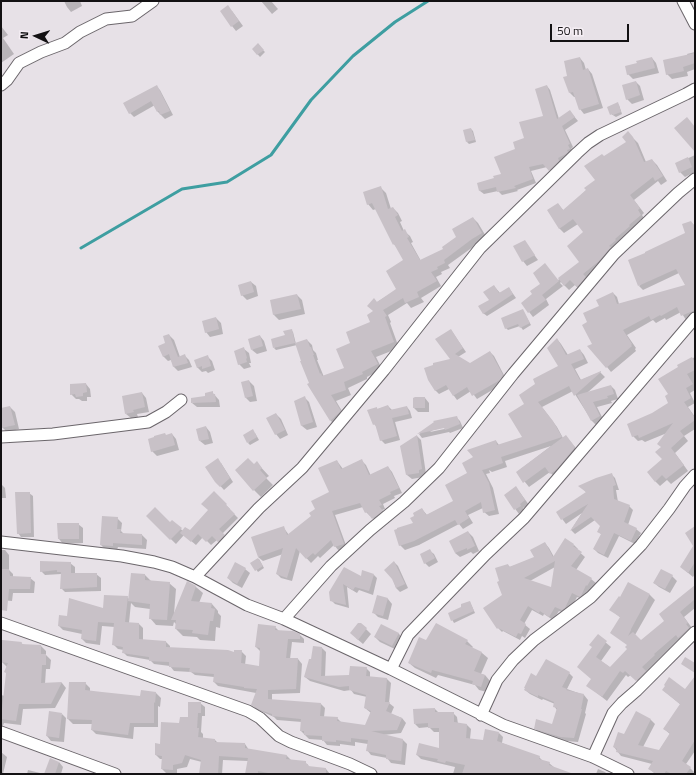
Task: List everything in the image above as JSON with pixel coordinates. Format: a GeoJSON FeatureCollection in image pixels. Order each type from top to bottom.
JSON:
{"type":"FeatureCollection","features":[{"type":"Feature","properties":{"kind":"street"},"geometry":{"type":"LineString","coordinates":[[1,84],[7,80],[20,63],[65,42],[80,32],[106,19],[132,16],[153,1]]}},
{"type":"Feature","properties":{"kind":"street"},"geometry":{"type":"LineString","coordinates":[[683,1],[695,24]]}},
{"type":"Feature","properties":{"kind":"street"},"geometry":{"type":"LineString","coordinates":[[195,577],[259,508],[302,468],[384,370],[480,248],[577,153],[588,143],[600,136],[695,89]]}},
{"type":"Feature","properties":{"kind":"street"},"geometry":{"type":"LineString","coordinates":[[284,619],[331,566],[370,530],[404,502],[439,468],[513,374],[610,259],[678,192],[695,179]]}},
{"type":"Feature","properties":{"kind":"street"},"geometry":{"type":"LineString","coordinates":[[392,669],[408,635],[486,554],[524,518],[695,318]]}},
{"type":"Feature","properties":{"kind":"street"},"geometry":{"type":"LineString","coordinates":[[1,437],[53,434],[148,422],[166,412],[181,400]]}},
{"type":"Feature","properties":{"kind":"street"},"geometry":{"type":"LineString","coordinates":[[481,715],[497,680],[513,660],[534,640],[591,596],[641,545],[695,475]]}},
{"type":"Feature","properties":{"kind":"street"},"geometry":{"type":"LineString","coordinates":[[1,542],[122,556],[172,567],[195,577],[247,605],[284,619],[392,669],[503,725],[593,757],[628,774]]}},
{"type":"Feature","properties":{"kind":"street"},"geometry":{"type":"LineString","coordinates":[[1,623],[248,711],[260,718],[279,736],[350,764],[371,774]]}},
{"type":"Feature","properties":{"kind":"street"},"geometry":{"type":"LineString","coordinates":[[593,757],[613,713],[695,632]]}},
{"type":"Feature","properties":{"kind":"street"},"geometry":{"type":"LineString","coordinates":[[1,732],[115,774]]}},
{"type":"Feature","properties":{"kind":"building"},"geometry":{"type":"Polygon","coordinates":[[[228,5],[239,21],[231,27],[220,11],[228,5]]]}},
{"type":"Feature","properties":{"kind":"building"},"geometry":{"type":"Polygon","coordinates":[[[258,43],[264,50],[257,55],[252,49],[258,43]]]}},
{"type":"Feature","properties":{"kind":"building"},"geometry":{"type":"Polygon","coordinates":[[[695,53],[695,63],[683,67],[684,71],[666,75],[663,60],[695,53]]]}},
{"type":"Feature","properties":{"kind":"building"},"geometry":{"type":"Polygon","coordinates":[[[580,57],[583,70],[588,68],[599,104],[579,110],[573,92],[569,93],[563,77],[567,76],[564,61],[580,57]]]}},
{"type":"Feature","properties":{"kind":"building"},"geometry":{"type":"Polygon","coordinates":[[[652,57],[655,68],[627,75],[625,66],[637,63],[636,61],[652,57]]]}},
{"type":"Feature","properties":{"kind":"building"},"geometry":{"type":"Polygon","coordinates":[[[636,81],[640,95],[626,100],[622,85],[636,81]]]}},
{"type":"Feature","properties":{"kind":"building"},"geometry":{"type":"Polygon","coordinates":[[[157,85],[170,111],[160,115],[159,111],[157,112],[151,101],[129,114],[123,103],[157,85]]]}},
{"type":"Feature","properties":{"kind":"building"},"geometry":{"type":"Polygon","coordinates":[[[547,85],[557,119],[570,110],[575,117],[562,126],[570,144],[568,145],[570,149],[567,150],[568,152],[566,154],[558,158],[559,161],[549,171],[543,164],[529,167],[533,179],[514,186],[516,188],[497,192],[496,187],[479,191],[477,183],[494,178],[493,176],[501,174],[494,157],[515,149],[513,142],[524,138],[519,122],[543,116],[535,89],[547,85]]]}},
{"type":"Feature","properties":{"kind":"building"},"geometry":{"type":"Polygon","coordinates":[[[618,102],[621,112],[610,115],[607,107],[618,102]]]}},
{"type":"Feature","properties":{"kind":"building"},"geometry":{"type":"Polygon","coordinates":[[[687,117],[695,127],[695,152],[674,128],[687,117]]]}},
{"type":"Feature","properties":{"kind":"building"},"geometry":{"type":"Polygon","coordinates":[[[471,128],[475,140],[466,142],[463,130],[471,128]]]}},
{"type":"Feature","properties":{"kind":"building"},"geometry":{"type":"Polygon","coordinates":[[[628,131],[633,137],[644,162],[652,159],[663,176],[655,181],[653,177],[630,195],[640,208],[638,210],[641,215],[615,239],[616,240],[609,246],[611,247],[599,261],[583,274],[586,277],[577,287],[570,280],[564,286],[558,278],[579,262],[567,246],[583,232],[573,219],[559,229],[547,210],[558,203],[563,210],[586,190],[584,188],[595,180],[584,166],[602,154],[604,156],[626,142],[622,137],[628,131]]]}},
{"type":"Feature","properties":{"kind":"building"},"geometry":{"type":"Polygon","coordinates":[[[688,157],[692,167],[679,173],[675,163],[688,157]]]}},
{"type":"Feature","properties":{"kind":"building"},"geometry":{"type":"Polygon","coordinates":[[[381,186],[388,209],[393,207],[398,215],[395,217],[402,231],[405,229],[409,237],[407,238],[420,260],[443,249],[442,247],[456,237],[452,229],[473,217],[482,233],[444,260],[445,263],[437,267],[438,269],[431,272],[437,281],[417,292],[419,297],[405,303],[403,298],[383,310],[387,316],[385,317],[394,342],[371,351],[378,364],[362,372],[363,374],[344,382],[346,390],[331,395],[341,411],[330,421],[307,384],[309,383],[300,361],[295,343],[307,339],[322,376],[344,368],[336,349],[350,343],[346,332],[370,322],[367,315],[373,311],[367,306],[374,298],[377,302],[396,289],[386,271],[403,260],[394,244],[393,245],[372,203],[367,205],[363,192],[381,186]]]}},
{"type":"Feature","properties":{"kind":"building"},"geometry":{"type":"Polygon","coordinates":[[[691,221],[695,227],[695,310],[681,316],[677,307],[651,320],[649,316],[623,330],[632,346],[606,368],[587,346],[592,344],[582,325],[587,322],[583,313],[599,306],[596,300],[613,292],[617,304],[685,285],[676,269],[638,286],[628,260],[685,233],[682,224],[691,221]]]}},
{"type":"Feature","properties":{"kind":"building"},"geometry":{"type":"Polygon","coordinates":[[[525,240],[535,255],[522,262],[513,246],[525,240]]]}},
{"type":"Feature","properties":{"kind":"building"},"geometry":{"type":"Polygon","coordinates":[[[545,263],[559,281],[542,295],[546,300],[528,313],[521,303],[532,294],[530,291],[540,284],[533,273],[545,263]]]}},
{"type":"Feature","properties":{"kind":"building"},"geometry":{"type":"Polygon","coordinates":[[[251,281],[254,292],[241,296],[238,285],[251,281]]]}},
{"type":"Feature","properties":{"kind":"building"},"geometry":{"type":"Polygon","coordinates":[[[494,285],[499,293],[509,287],[513,294],[483,314],[478,306],[489,300],[483,292],[494,285]]]}},
{"type":"Feature","properties":{"kind":"building"},"geometry":{"type":"Polygon","coordinates":[[[297,294],[301,309],[273,315],[270,300],[297,294]]]}},
{"type":"Feature","properties":{"kind":"building"},"geometry":{"type":"Polygon","coordinates":[[[523,309],[530,323],[520,328],[518,324],[505,329],[501,318],[523,309]]]}},
{"type":"Feature","properties":{"kind":"building"},"geometry":{"type":"Polygon","coordinates":[[[216,317],[219,329],[205,333],[202,321],[216,317]]]}},
{"type":"Feature","properties":{"kind":"building"},"geometry":{"type":"Polygon","coordinates":[[[292,329],[295,343],[273,348],[271,339],[285,335],[283,331],[292,329]]]}},
{"type":"Feature","properties":{"kind":"building"},"geometry":{"type":"Polygon","coordinates":[[[451,329],[463,348],[455,354],[470,363],[490,351],[503,375],[500,380],[472,396],[467,387],[453,396],[446,385],[435,391],[428,380],[424,368],[433,365],[433,363],[450,359],[435,339],[451,329]]]}},
{"type":"Feature","properties":{"kind":"building"},"geometry":{"type":"Polygon","coordinates":[[[169,334],[178,357],[185,354],[188,363],[173,367],[169,354],[163,357],[158,346],[165,343],[163,336],[169,334]]]}},
{"type":"Feature","properties":{"kind":"building"},"geometry":{"type":"Polygon","coordinates":[[[260,335],[263,346],[251,350],[248,339],[260,335]]]}},
{"type":"Feature","properties":{"kind":"building"},"geometry":{"type":"Polygon","coordinates":[[[557,338],[566,355],[580,349],[584,359],[571,364],[580,380],[601,372],[574,396],[569,386],[538,402],[553,421],[562,437],[501,457],[503,463],[482,470],[489,483],[495,510],[483,513],[481,502],[465,511],[469,518],[458,525],[455,520],[414,541],[399,546],[394,530],[413,523],[410,518],[414,516],[413,513],[422,508],[426,515],[453,501],[445,485],[467,473],[462,463],[473,457],[467,450],[496,440],[497,445],[522,437],[508,414],[524,404],[519,395],[535,384],[533,379],[558,366],[547,348],[557,338]]]}},
{"type":"Feature","properties":{"kind":"building"},"geometry":{"type":"Polygon","coordinates":[[[244,347],[247,362],[238,365],[234,351],[244,347]]]}},
{"type":"Feature","properties":{"kind":"building"},"geometry":{"type":"Polygon","coordinates":[[[208,355],[211,366],[202,369],[202,366],[197,368],[194,360],[208,355]]]}},
{"type":"Feature","properties":{"kind":"building"},"geometry":{"type":"Polygon","coordinates":[[[692,357],[695,363],[695,370],[687,374],[693,384],[686,388],[691,398],[684,402],[695,420],[680,431],[684,436],[671,448],[684,465],[666,479],[662,475],[655,482],[647,472],[662,459],[655,452],[661,447],[657,444],[673,423],[639,438],[638,435],[632,437],[627,424],[652,413],[668,403],[665,396],[668,394],[658,379],[678,367],[677,365],[692,357]]]}},
{"type":"Feature","properties":{"kind":"building"},"geometry":{"type":"Polygon","coordinates":[[[249,380],[253,396],[245,398],[241,382],[249,380]]]}},
{"type":"Feature","properties":{"kind":"building"},"geometry":{"type":"Polygon","coordinates":[[[86,383],[87,392],[83,393],[83,396],[76,397],[75,394],[70,395],[70,384],[86,383]]]}},
{"type":"Feature","properties":{"kind":"building"},"geometry":{"type":"Polygon","coordinates":[[[611,385],[614,394],[607,396],[608,398],[593,402],[600,416],[591,421],[577,395],[611,385]]]}},
{"type":"Feature","properties":{"kind":"building"},"geometry":{"type":"Polygon","coordinates":[[[213,391],[216,402],[191,403],[191,398],[205,396],[205,393],[213,391]]]}},
{"type":"Feature","properties":{"kind":"building"},"geometry":{"type":"Polygon","coordinates":[[[142,392],[145,407],[125,414],[122,396],[142,392]]]}},
{"type":"Feature","properties":{"kind":"building"},"geometry":{"type":"Polygon","coordinates":[[[305,396],[313,422],[301,426],[294,401],[305,396]]]}},
{"type":"Feature","properties":{"kind":"building"},"geometry":{"type":"Polygon","coordinates":[[[425,397],[425,408],[413,408],[413,398],[425,397]]]}},
{"type":"Feature","properties":{"kind":"building"},"geometry":{"type":"Polygon","coordinates":[[[388,405],[390,410],[407,406],[409,414],[392,418],[397,436],[380,441],[375,424],[373,425],[367,410],[377,407],[377,409],[388,405]]]}},
{"type":"Feature","properties":{"kind":"building"},"geometry":{"type":"Polygon","coordinates":[[[10,406],[15,425],[1,428],[1,408],[10,406]]]}},
{"type":"Feature","properties":{"kind":"building"},"geometry":{"type":"Polygon","coordinates":[[[276,413],[285,430],[275,435],[266,418],[276,413]]]}},
{"type":"Feature","properties":{"kind":"building"},"geometry":{"type":"Polygon","coordinates":[[[457,416],[460,424],[445,430],[444,428],[417,434],[434,422],[433,421],[457,416]]]}},
{"type":"Feature","properties":{"kind":"building"},"geometry":{"type":"Polygon","coordinates":[[[206,426],[209,439],[199,441],[196,429],[206,426]]]}},
{"type":"Feature","properties":{"kind":"building"},"geometry":{"type":"Polygon","coordinates":[[[253,429],[257,437],[247,443],[243,435],[253,429]]]}},
{"type":"Feature","properties":{"kind":"building"},"geometry":{"type":"Polygon","coordinates":[[[165,433],[166,435],[172,433],[175,445],[151,452],[148,439],[165,433]]]}},
{"type":"Feature","properties":{"kind":"building"},"geometry":{"type":"Polygon","coordinates":[[[417,435],[422,469],[419,470],[419,473],[406,475],[400,446],[417,435]]]}},
{"type":"Feature","properties":{"kind":"building"},"geometry":{"type":"Polygon","coordinates":[[[566,435],[575,447],[557,469],[550,474],[545,467],[523,483],[516,472],[566,435]]]}},
{"type":"Feature","properties":{"kind":"building"},"geometry":{"type":"Polygon","coordinates":[[[218,458],[230,478],[220,487],[205,467],[218,458]]]}},
{"type":"Feature","properties":{"kind":"building"},"geometry":{"type":"Polygon","coordinates":[[[248,458],[254,464],[257,461],[262,468],[260,470],[267,478],[253,491],[235,470],[248,458]]]}},
{"type":"Feature","properties":{"kind":"building"},"geometry":{"type":"Polygon","coordinates":[[[362,459],[369,475],[388,466],[399,488],[390,492],[391,494],[379,500],[382,505],[379,506],[383,511],[372,519],[367,512],[365,513],[360,503],[332,511],[344,544],[334,547],[331,540],[315,555],[313,553],[306,559],[296,548],[287,578],[276,574],[283,548],[258,557],[251,537],[284,526],[287,535],[311,516],[309,513],[315,509],[311,501],[329,492],[318,468],[337,460],[341,469],[362,459]]]}},
{"type":"Feature","properties":{"kind":"building"},"geometry":{"type":"Polygon","coordinates":[[[612,473],[616,485],[613,486],[614,499],[630,505],[624,522],[637,528],[631,541],[614,533],[604,555],[593,549],[601,534],[597,532],[600,526],[591,517],[570,531],[588,504],[561,520],[556,512],[586,492],[578,486],[612,473]]]}},
{"type":"Feature","properties":{"kind":"building"},"geometry":{"type":"Polygon","coordinates":[[[516,486],[525,500],[520,504],[521,506],[514,510],[504,495],[516,486]]]}},
{"type":"Feature","properties":{"kind":"building"},"geometry":{"type":"Polygon","coordinates":[[[214,491],[235,514],[219,529],[225,535],[218,542],[212,536],[206,542],[198,534],[191,542],[180,533],[185,527],[190,530],[208,510],[201,504],[214,491]]]}},
{"type":"Feature","properties":{"kind":"building"},"geometry":{"type":"Polygon","coordinates":[[[15,492],[30,492],[31,533],[17,534],[15,492]]]}},
{"type":"Feature","properties":{"kind":"building"},"geometry":{"type":"Polygon","coordinates":[[[155,507],[170,522],[172,520],[182,528],[170,540],[146,516],[155,507]]]}},
{"type":"Feature","properties":{"kind":"building"},"geometry":{"type":"Polygon","coordinates":[[[102,516],[118,517],[117,529],[121,529],[120,533],[142,534],[142,545],[113,543],[113,546],[100,545],[102,516]]]}},
{"type":"Feature","properties":{"kind":"building"},"geometry":{"type":"Polygon","coordinates":[[[57,523],[79,523],[79,539],[58,539],[57,523]]]}},
{"type":"Feature","properties":{"kind":"building"},"geometry":{"type":"Polygon","coordinates":[[[695,526],[695,562],[688,573],[680,567],[693,546],[685,533],[695,526]]]}},
{"type":"Feature","properties":{"kind":"building"},"geometry":{"type":"Polygon","coordinates":[[[468,531],[475,546],[455,553],[449,541],[468,531]]]}},
{"type":"Feature","properties":{"kind":"building"},"geometry":{"type":"Polygon","coordinates":[[[565,538],[582,552],[571,566],[592,578],[587,586],[586,585],[581,596],[580,597],[572,593],[565,608],[562,610],[555,607],[549,617],[528,606],[520,620],[526,624],[521,634],[518,633],[516,637],[498,628],[497,629],[483,608],[502,595],[497,582],[499,581],[495,568],[508,564],[509,567],[534,557],[530,550],[545,542],[553,557],[565,538]],[[555,561],[524,578],[551,587],[555,561]]]}},
{"type":"Feature","properties":{"kind":"building"},"geometry":{"type":"Polygon","coordinates":[[[430,549],[435,558],[424,564],[420,554],[430,549]]]}},
{"type":"Feature","properties":{"kind":"building"},"geometry":{"type":"Polygon","coordinates":[[[258,558],[263,566],[255,571],[250,563],[258,558]]]}},
{"type":"Feature","properties":{"kind":"building"},"geometry":{"type":"Polygon","coordinates":[[[40,561],[71,562],[71,573],[97,573],[97,587],[60,589],[61,572],[57,572],[57,570],[40,572],[40,561]]]}},
{"type":"Feature","properties":{"kind":"building"},"geometry":{"type":"Polygon","coordinates":[[[394,561],[405,584],[396,588],[392,579],[384,570],[394,561]]]}},
{"type":"Feature","properties":{"kind":"building"},"geometry":{"type":"Polygon","coordinates":[[[235,562],[246,568],[237,584],[227,578],[235,562]]]}},
{"type":"Feature","properties":{"kind":"building"},"geometry":{"type":"Polygon","coordinates":[[[344,567],[361,576],[362,570],[374,574],[369,591],[355,587],[353,590],[343,584],[346,605],[330,601],[329,592],[344,567]]]}},
{"type":"Feature","properties":{"kind":"building"},"geometry":{"type":"Polygon","coordinates":[[[1,569],[9,569],[10,576],[31,577],[30,589],[9,589],[7,611],[1,610],[1,569]]]}},
{"type":"Feature","properties":{"kind":"building"},"geometry":{"type":"Polygon","coordinates":[[[661,569],[673,575],[665,589],[653,583],[661,569]]]}},
{"type":"Feature","properties":{"kind":"building"},"geometry":{"type":"Polygon","coordinates":[[[131,573],[145,574],[145,580],[170,582],[167,620],[149,619],[150,604],[128,601],[131,573]]]}},
{"type":"Feature","properties":{"kind":"building"},"geometry":{"type":"Polygon","coordinates":[[[187,581],[196,586],[191,601],[212,603],[211,608],[215,609],[213,621],[210,621],[208,635],[192,633],[193,630],[175,629],[176,620],[171,620],[187,581]]]}},
{"type":"Feature","properties":{"kind":"building"},"geometry":{"type":"Polygon","coordinates":[[[628,582],[650,594],[628,636],[633,632],[641,640],[664,621],[659,614],[695,585],[695,599],[680,612],[688,623],[686,624],[689,628],[678,638],[676,635],[654,654],[655,655],[642,667],[646,671],[636,681],[625,671],[623,673],[620,671],[602,697],[586,686],[591,679],[577,667],[592,647],[589,645],[598,634],[607,641],[596,657],[610,667],[627,649],[625,647],[627,645],[610,633],[620,617],[609,610],[619,596],[620,597],[628,582]]]}},
{"type":"Feature","properties":{"kind":"building"},"geometry":{"type":"Polygon","coordinates":[[[104,595],[128,596],[125,622],[139,623],[139,639],[166,641],[166,647],[228,650],[234,652],[234,650],[242,650],[241,663],[259,666],[260,648],[255,647],[258,624],[276,626],[275,630],[293,631],[300,634],[300,639],[288,639],[286,658],[298,658],[296,689],[268,690],[268,699],[321,703],[320,716],[338,717],[337,721],[365,725],[371,711],[364,708],[366,695],[349,690],[349,686],[339,687],[304,677],[309,659],[311,659],[313,646],[322,647],[321,676],[349,675],[350,666],[367,667],[366,676],[387,678],[385,702],[390,702],[386,711],[402,718],[397,730],[371,731],[403,739],[401,761],[386,759],[386,755],[366,751],[368,740],[351,738],[351,742],[336,740],[336,742],[322,741],[322,736],[304,735],[304,731],[300,731],[301,719],[272,716],[272,714],[251,705],[257,689],[213,682],[214,674],[189,672],[190,668],[169,667],[169,662],[149,661],[149,657],[122,653],[123,647],[112,645],[114,623],[98,622],[96,641],[81,639],[82,630],[58,626],[59,615],[67,616],[69,598],[103,608],[104,595]]]}},
{"type":"Feature","properties":{"kind":"building"},"geometry":{"type":"Polygon","coordinates":[[[377,595],[388,598],[383,616],[372,613],[377,595]]]}},
{"type":"Feature","properties":{"kind":"building"},"geometry":{"type":"Polygon","coordinates":[[[470,601],[474,611],[451,621],[448,613],[461,607],[461,604],[470,601]]]}},
{"type":"Feature","properties":{"kind":"building"},"geometry":{"type":"Polygon","coordinates":[[[358,623],[361,623],[367,628],[358,640],[350,633],[358,623]]]}},
{"type":"Feature","properties":{"kind":"building"},"geometry":{"type":"Polygon","coordinates":[[[436,623],[468,640],[465,644],[482,652],[474,671],[485,675],[481,687],[472,684],[473,681],[432,670],[431,673],[408,663],[419,637],[426,640],[436,623]]]}},
{"type":"Feature","properties":{"kind":"building"},"geometry":{"type":"Polygon","coordinates":[[[381,624],[399,633],[392,646],[374,637],[381,624]]]}},
{"type":"Feature","properties":{"kind":"building"},"geometry":{"type":"Polygon","coordinates":[[[2,640],[22,642],[21,644],[41,645],[41,654],[46,654],[46,665],[42,665],[41,683],[62,682],[51,704],[19,704],[16,721],[1,719],[6,673],[4,672],[8,663],[1,662],[2,640]]]}},
{"type":"Feature","properties":{"kind":"building"},"geometry":{"type":"Polygon","coordinates":[[[685,657],[695,663],[695,673],[681,664],[685,657]]]}},
{"type":"Feature","properties":{"kind":"building"},"geometry":{"type":"Polygon","coordinates":[[[546,659],[570,672],[562,687],[567,689],[566,690],[584,694],[582,709],[574,738],[561,737],[534,729],[536,719],[552,724],[557,708],[553,707],[554,702],[538,695],[538,697],[524,690],[531,673],[536,676],[546,659]]]}},
{"type":"Feature","properties":{"kind":"building"},"geometry":{"type":"Polygon","coordinates":[[[695,676],[695,740],[682,761],[691,767],[686,774],[672,774],[666,771],[664,774],[657,774],[648,769],[653,761],[616,752],[617,749],[613,747],[618,732],[624,734],[636,711],[651,719],[638,745],[659,750],[670,733],[663,729],[680,704],[662,690],[665,686],[664,685],[669,677],[685,689],[695,676]]]}},
{"type":"Feature","properties":{"kind":"building"},"geometry":{"type":"Polygon","coordinates":[[[69,682],[86,682],[85,690],[102,692],[140,696],[141,690],[156,692],[155,703],[154,702],[154,723],[130,723],[128,735],[91,730],[92,720],[67,719],[69,682]]]}},
{"type":"Feature","properties":{"kind":"building"},"geometry":{"type":"Polygon","coordinates":[[[188,702],[201,702],[201,713],[198,713],[198,737],[215,739],[215,742],[245,743],[245,748],[287,755],[286,759],[306,761],[308,766],[326,768],[326,774],[273,774],[258,771],[258,774],[245,774],[248,758],[219,756],[218,774],[199,774],[201,760],[185,755],[182,763],[173,765],[173,770],[161,769],[162,756],[155,755],[155,743],[160,744],[161,722],[179,723],[180,717],[188,717],[188,702]]]}},
{"type":"Feature","properties":{"kind":"building"},"geometry":{"type":"Polygon","coordinates":[[[435,708],[435,712],[454,712],[454,722],[467,724],[466,738],[483,740],[485,729],[499,732],[497,741],[540,756],[539,759],[550,762],[549,765],[571,774],[462,774],[465,765],[446,761],[445,763],[437,761],[438,759],[416,755],[419,743],[439,748],[439,728],[428,728],[428,723],[414,724],[413,709],[435,708]]]}},
{"type":"Feature","properties":{"kind":"building"},"geometry":{"type":"Polygon","coordinates":[[[49,711],[62,713],[59,738],[46,736],[49,711]]]}},
{"type":"Feature","properties":{"kind":"building"},"geometry":{"type":"Polygon","coordinates":[[[50,758],[59,762],[55,774],[44,774],[50,758]]]}},
{"type":"Feature","properties":{"kind":"waterway"},"geometry":{"type":"LineString","coordinates":[[81,248],[182,189],[227,182],[271,155],[311,100],[353,56],[395,22],[428,1]]}}]}
